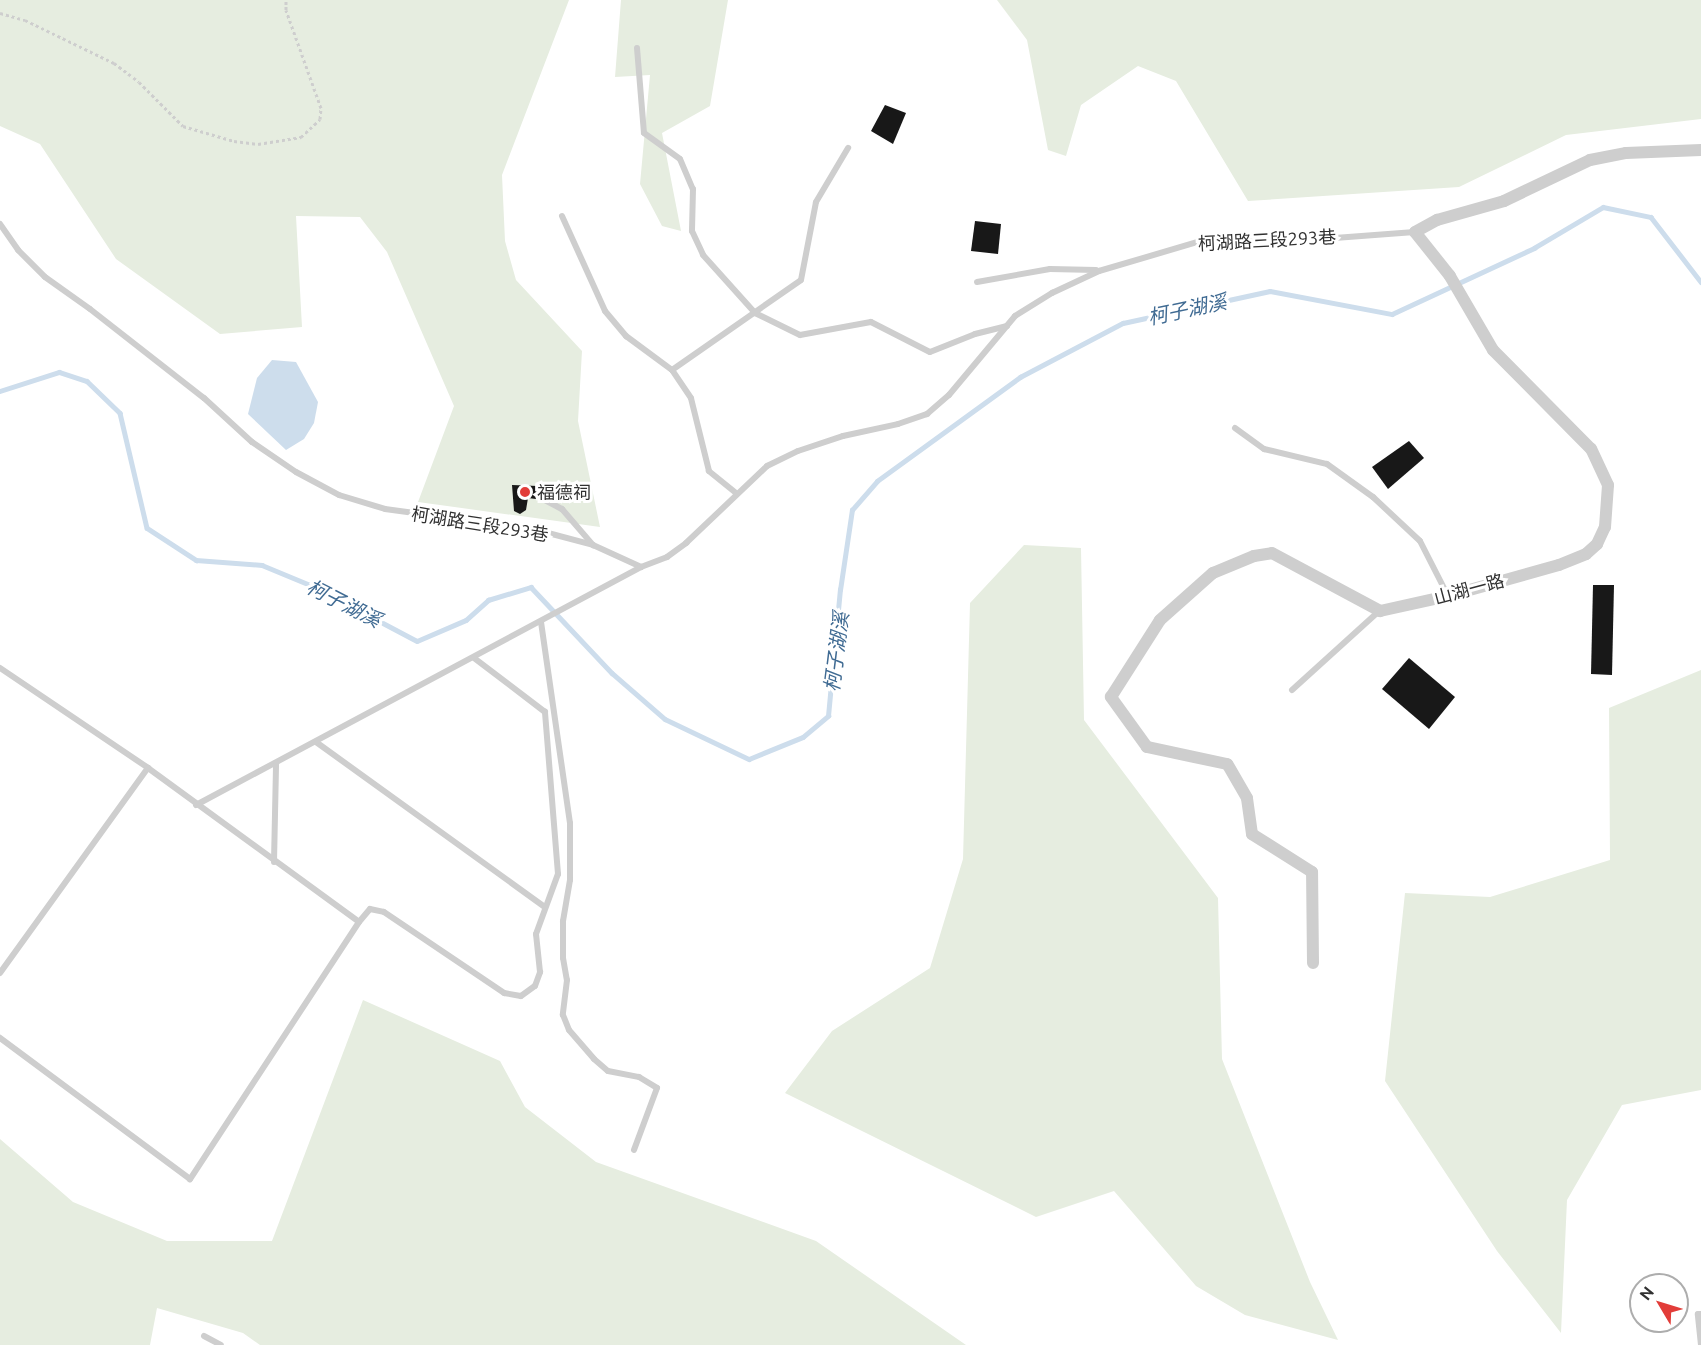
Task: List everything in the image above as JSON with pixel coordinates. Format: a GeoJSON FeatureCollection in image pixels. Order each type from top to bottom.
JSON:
{"type":"FeatureCollection","features":[{"type":"Feature","properties":{"kind":"street"},"geometry":{"type":"LineString","coordinates":[[1415,232],[1437,220],[1504,201],[1590,160],[1626,153],[1701,150]]}},
{"type":"Feature","properties":{"kind":"street","name":"山湖一路"},"geometry":{"type":"LineString","coordinates":[[1380,611],[1449,596],[1559,565],[1586,554],[1597,544],[1605,527],[1608,485],[1591,449],[1494,350],[1450,276],[1415,232]]}},
{"type":"Feature","properties":{"kind":"street"},"geometry":{"type":"LineString","coordinates":[[1313,963],[1311,872],[1252,834],[1247,798],[1227,764],[1147,747],[1111,697],[1160,620],[1213,573],[1254,556],[1272,553],[1380,611]]}},
{"type":"Feature","properties":{"kind":"lane"},"geometry":{"type":"LineString","coordinates":[[637,48],[644,134],[680,159],[693,189],[692,231],[703,255],[755,312],[800,335],[871,322],[930,352],[975,334],[1007,326]]}},
{"type":"Feature","properties":{"kind":"lane"},"geometry":{"type":"LineString","coordinates":[[672,370],[801,280],[816,202],[848,148]]}},
{"type":"Feature","properties":{"kind":"lane"},"geometry":{"type":"LineString","coordinates":[[562,216],[605,311],[626,336],[672,370],[691,398],[709,471],[736,494]]}},
{"type":"Feature","properties":{"kind":"lane","name":"柯湖路三段293巷"},"geometry":{"type":"LineString","coordinates":[[0,224],[18,250],[45,277],[204,398],[252,442],[296,472],[339,495],[386,509],[533,529],[593,545],[641,567],[667,557],[686,543],[767,465],[798,451],[927,414],[949,394],[1015,316],[1052,293],[1099,271],[1204,240],[1255,237],[1308,240],[1415,232]]}},
{"type":"Feature","properties":{"kind":"lane"},"geometry":{"type":"LineString","coordinates":[[977,282],[1050,268],[1099,271]]}},
{"type":"Feature","properties":{"kind":"lane"},"geometry":{"type":"LineString","coordinates":[[1235,428],[1264,448],[1327,464],[1373,497],[1420,541],[1449,596]]}},
{"type":"Feature","properties":{"kind":"lane"},"geometry":{"type":"LineString","coordinates":[[541,498],[562,509],[593,545]]}},
{"type":"Feature","properties":{"kind":"lane"},"geometry":{"type":"LineString","coordinates":[[196,806],[619,582],[641,567]]}},
{"type":"Feature","properties":{"kind":"lane"},"geometry":{"type":"LineString","coordinates":[[1292,690],[1380,611]]}},
{"type":"Feature","properties":{"kind":"lane"},"geometry":{"type":"LineString","coordinates":[[541,622],[570,823],[570,880],[563,921],[563,958],[567,980],[563,1015],[569,1030],[594,1059],[608,1071],[639,1077],[657,1088],[634,1150]]}},
{"type":"Feature","properties":{"kind":"lane"},"geometry":{"type":"LineString","coordinates":[[0,1038],[190,1179],[359,922],[370,909],[384,912],[504,993],[521,996],[535,986],[540,972],[536,934],[558,874],[545,712],[474,658]]}},
{"type":"Feature","properties":{"kind":"lane"},"geometry":{"type":"LineString","coordinates":[[0,668],[148,768],[196,806],[359,922]]}},
{"type":"Feature","properties":{"kind":"lane"},"geometry":{"type":"LineString","coordinates":[[316,742],[545,907]]}},
{"type":"Feature","properties":{"kind":"lane"},"geometry":{"type":"LineString","coordinates":[[274,862],[276,763]]}},
{"type":"Feature","properties":{"kind":"lane"},"geometry":{"type":"LineString","coordinates":[[0,972],[148,768]]}},
{"type":"Feature","properties":{"kind":"lane"},"geometry":{"type":"LineString","coordinates":[[1701,1314],[1698,1314],[1701,1345]]}},
{"type":"Feature","properties":{"kind":"lane"},"geometry":{"type":"LineString","coordinates":[[204,1336],[221,1345]]}},
{"type":"Feature","properties":{"kind":"path"},"geometry":{"type":"LineString","coordinates":[[0,13],[24,20],[114,63],[139,82],[183,126],[234,141],[258,144],[301,137],[320,118],[321,108],[286,10],[286,0]]}},
{"type":"Feature","properties":{"kind":"shaded area"},"geometry":{"type":"Polygon","coordinates":[[[0,0],[569,0],[502,175],[505,241],[516,280],[582,351],[578,421],[600,527],[418,502],[454,406],[387,252],[360,217],[296,216],[302,327],[220,334],[116,259],[40,144],[0,126],[0,0]]]}},
{"type":"Feature","properties":{"kind":"shaded area"},"geometry":{"type":"Polygon","coordinates":[[[621,0],[728,0],[710,106],[662,133],[681,231],[662,226],[640,184],[650,75],[615,77],[621,0]]]}},
{"type":"Feature","properties":{"kind":"shaded area"},"geometry":{"type":"Polygon","coordinates":[[[997,0],[1701,0],[1701,119],[1566,135],[1459,187],[1248,201],[1176,81],[1138,66],[1081,105],[1066,156],[1048,150],[1027,40],[997,0]]]}},
{"type":"Feature","properties":{"kind":"shaded area"},"geometry":{"type":"Polygon","coordinates":[[[1024,545],[1081,548],[1084,720],[1218,898],[1222,1059],[1310,1282],[1338,1340],[1245,1315],[1196,1286],[1114,1191],[1036,1217],[785,1093],[832,1031],[930,968],[963,859],[970,603],[1024,545]]]}},
{"type":"Feature","properties":{"kind":"shaded area"},"geometry":{"type":"Polygon","coordinates":[[[1701,670],[1701,1090],[1622,1105],[1567,1200],[1561,1333],[1497,1251],[1385,1081],[1405,893],[1490,897],[1610,860],[1609,708],[1701,670]]]}},
{"type":"Feature","properties":{"kind":"shaded area"},"geometry":{"type":"Polygon","coordinates":[[[363,1000],[500,1061],[525,1107],[596,1162],[816,1241],[966,1345],[260,1345],[243,1333],[157,1308],[150,1345],[0,1345],[0,1139],[73,1202],[167,1241],[272,1241],[363,1000]]]}},
{"type":"Feature","properties":{"kind":"water"},"geometry":{"type":"Polygon","coordinates":[[[272,360],[296,362],[318,402],[314,423],[304,439],[286,450],[248,414],[257,378],[272,360]]]}},
{"type":"Feature","properties":{"kind":"building"},"geometry":{"type":"Polygon","coordinates":[[[885,105],[906,113],[893,144],[871,131],[885,105]]]}},
{"type":"Feature","properties":{"kind":"building"},"geometry":{"type":"Polygon","coordinates":[[[975,221],[1001,224],[998,254],[971,251],[975,221]]]}},
{"type":"Feature","properties":{"kind":"building"},"geometry":{"type":"Polygon","coordinates":[[[1409,441],[1424,458],[1388,489],[1372,467],[1409,441]]]}},
{"type":"Feature","properties":{"kind":"building","name":"福德祠"},"geometry":{"type":"Polygon","coordinates":[[[512,485],[538,486],[536,499],[528,498],[526,510],[520,514],[514,511],[512,485]]]}},
{"type":"Feature","properties":{"kind":"building"},"geometry":{"type":"Polygon","coordinates":[[[1593,585],[1614,585],[1612,675],[1591,674],[1593,585]]]}},
{"type":"Feature","properties":{"kind":"building"},"geometry":{"type":"Polygon","coordinates":[[[1409,658],[1455,697],[1429,729],[1382,689],[1409,658]]]}},
{"type":"Feature","properties":{"kind":"waterway","name":"柯子湖溪"},"geometry":{"type":"LineString","coordinates":[[0,391],[59,372],[87,381],[120,413],[147,528],[196,560],[262,565],[315,587],[417,641],[466,620],[488,600],[531,587],[612,673],[665,719],[749,759],[803,737],[828,716],[840,590],[852,510],[877,481],[1020,377],[1123,323],[1270,291],[1392,314],[1534,248],[1603,207],[1651,217],[1701,282]]}},
{"type":"Feature","properties":{"kind":"place","name":"福德祠"},"geometry":{"type":"Point","coordinates":[525,492]}}]}
